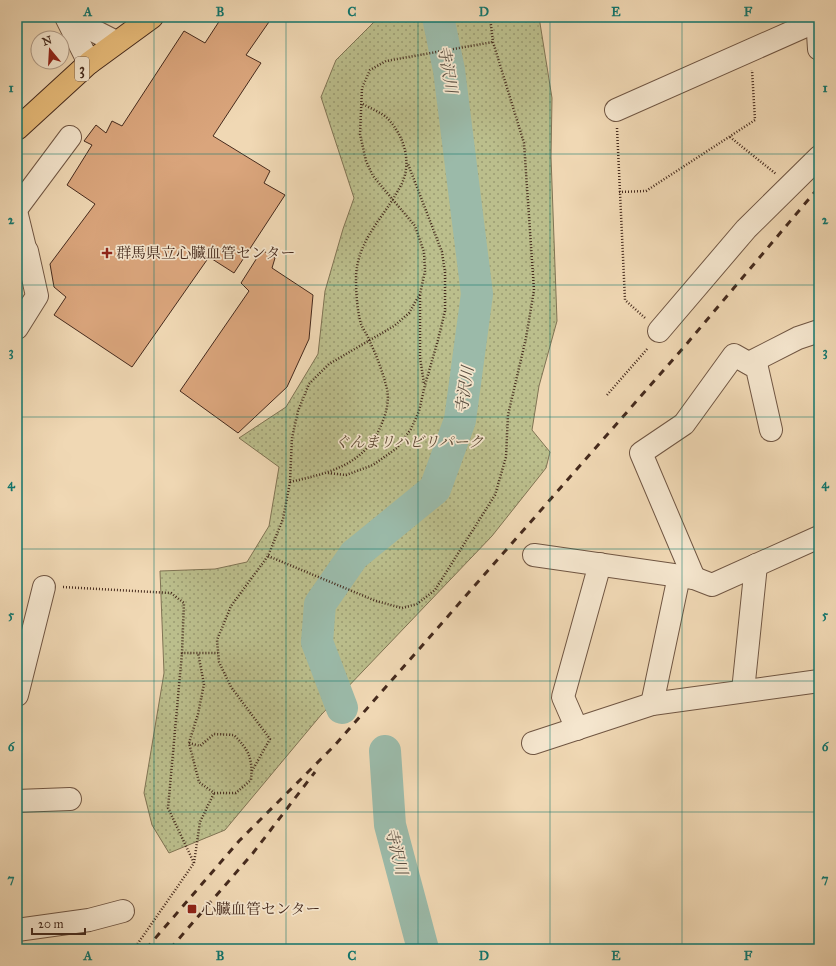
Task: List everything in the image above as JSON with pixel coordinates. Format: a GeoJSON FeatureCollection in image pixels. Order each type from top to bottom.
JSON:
{"type":"FeatureCollection","features":[{"type":"Feature","properties":{"kind":"main road","name":"3"},"geometry":{"type":"LineString","coordinates":[[17,129],[89,63],[152,17]]}},
{"type":"Feature","properties":{"kind":"street"},"geometry":{"type":"LineString","coordinates":[[66,17],[116,42]]}},
{"type":"Feature","properties":{"kind":"street"},"geometry":{"type":"LineString","coordinates":[[66,17],[89,63]]}},
{"type":"Feature","properties":{"kind":"street"},"geometry":{"type":"LineString","coordinates":[[616,110],[817,19],[819,48]]}},
{"type":"Feature","properties":{"kind":"street"},"geometry":{"type":"LineString","coordinates":[[17,208],[70,137]]}},
{"type":"Feature","properties":{"kind":"street"},"geometry":{"type":"LineString","coordinates":[[659,331],[746,228],[819,157]]}},
{"type":"Feature","properties":{"kind":"street"},"geometry":{"type":"LineString","coordinates":[[17,215],[21,252],[27,251],[37,296],[17,328]]}},
{"type":"Feature","properties":{"kind":"street"},"geometry":{"type":"LineString","coordinates":[[749,362],[798,338],[819,331]]}},
{"type":"Feature","properties":{"kind":"street"},"geometry":{"type":"LineString","coordinates":[[652,704],[686,577],[641,453],[684,424],[734,355],[749,362],[757,368],[771,430]]}},
{"type":"Feature","properties":{"kind":"street"},"geometry":{"type":"LineString","coordinates":[[686,577],[819,522]]}},
{"type":"Feature","properties":{"kind":"street"},"geometry":{"type":"LineString","coordinates":[[534,555],[686,577],[712,585],[819,537]]}},
{"type":"Feature","properties":{"kind":"street"},"geometry":{"type":"LineString","coordinates":[[577,729],[563,697],[600,564]]}},
{"type":"Feature","properties":{"kind":"street"},"geometry":{"type":"LineString","coordinates":[[743,691],[756,565]]}},
{"type":"Feature","properties":{"kind":"street"},"geometry":{"type":"LineString","coordinates":[[17,695],[24,646],[44,587]]}},
{"type":"Feature","properties":{"kind":"street"},"geometry":{"type":"LineString","coordinates":[[533,743],[652,704],[819,681]]}},
{"type":"Feature","properties":{"kind":"street"},"geometry":{"type":"LineString","coordinates":[[17,801],[70,799]]}},
{"type":"Feature","properties":{"kind":"street"},"geometry":{"type":"LineString","coordinates":[[17,930],[89,920],[123,911]]}},
{"type":"Feature","properties":{"kind":"path"},"geometry":{"type":"LineString","coordinates":[[268,556],[376,601],[402,608],[417,604],[435,590],[495,496],[506,457],[508,415],[526,338],[534,290],[524,143],[493,42],[490,17]]}},
{"type":"Feature","properties":{"kind":"path"},"geometry":{"type":"LineString","coordinates":[[424,385],[420,358],[420,294],[425,271],[424,252],[415,226],[373,176],[366,161],[360,134],[362,88],[370,70],[386,61],[493,42]]}},
{"type":"Feature","properties":{"kind":"path"},"geometry":{"type":"LineString","coordinates":[[619,192],[646,191],[755,120],[750,50]]}},
{"type":"Feature","properties":{"kind":"path"},"geometry":{"type":"LineString","coordinates":[[328,473],[346,475],[373,465],[397,448],[411,429],[419,411],[424,385],[445,311],[445,272],[442,252],[408,163],[403,140],[387,118],[361,103]]}},
{"type":"Feature","properties":{"kind":"path"},"geometry":{"type":"LineString","coordinates":[[607,395],[654,341],[659,331],[625,300],[616,110]]}},
{"type":"Feature","properties":{"kind":"path"},"geometry":{"type":"LineString","coordinates":[[730,137],[790,186]]}},
{"type":"Feature","properties":{"kind":"path"},"geometry":{"type":"LineString","coordinates":[[290,482],[328,473],[347,464],[366,451],[380,429],[388,409],[386,386],[370,340],[361,325],[356,278],[361,251],[376,222],[401,187],[408,163]]}},
{"type":"Feature","properties":{"kind":"path"},"geometry":{"type":"LineString","coordinates":[[252,771],[270,739],[230,687],[219,662],[217,640],[231,606],[268,556],[283,519],[290,482],[292,438],[298,411],[309,384],[329,364],[394,326],[409,313],[420,294]]}},
{"type":"Feature","properties":{"kind":"path"},"geometry":{"type":"LineString","coordinates":[[44,587],[170,593],[184,603],[182,653],[168,808],[194,863]]}},
{"type":"Feature","properties":{"kind":"path"},"geometry":{"type":"LineString","coordinates":[[182,653],[218,653]]}},
{"type":"Feature","properties":{"kind":"path"},"geometry":{"type":"LineString","coordinates":[[189,743],[200,746],[214,734],[234,735],[246,747],[252,765],[251,780],[236,793],[214,792],[199,782],[189,743],[198,714],[204,684],[198,653]]}},
{"type":"Feature","properties":{"kind":"path"},"geometry":{"type":"LineString","coordinates":[[134,949],[194,863],[200,822],[214,792]]}},
{"type":"Feature","properties":{"kind":"green space","name":"ぐんまリハビリパーク"},"geometry":{"type":"Polygon","coordinates":[[[379,17],[539,17],[552,98],[551,157],[557,321],[539,386],[532,430],[550,452],[546,468],[492,536],[321,715],[225,830],[169,853],[152,825],[144,793],[164,673],[160,571],[215,569],[247,562],[269,526],[279,467],[239,438],[286,407],[318,354],[325,291],[343,229],[354,198],[321,97],[336,60],[379,17]]]}},
{"type":"Feature","properties":{"kind":"building"},"geometry":{"type":"Polygon","coordinates":[[[222,17],[268,17],[271,19],[246,55],[261,63],[213,136],[270,171],[264,183],[285,195],[234,273],[209,257],[132,367],[54,315],[66,297],[54,287],[50,264],[95,204],[67,185],[92,145],[84,141],[96,125],[106,133],[112,121],[122,126],[184,31],[205,43],[222,17]]]}},
{"type":"Feature","properties":{"kind":"building"},"geometry":{"type":"Polygon","coordinates":[[[262,250],[275,258],[272,268],[313,295],[309,339],[287,387],[238,433],[180,391],[249,291],[241,283],[262,250]]]}},
{"type":"Feature","properties":{"kind":"waterway","name":"寺沢川"},"geometry":{"type":"LineString","coordinates":[[342,708],[317,642],[320,604],[354,555],[435,489],[460,420],[477,294],[449,70],[438,17]]}},
{"type":"Feature","properties":{"kind":"waterway","name":"寺沢川"},"geometry":{"type":"LineString","coordinates":[[385,751],[390,825],[423,949]]}},
{"type":"Feature","properties":{"kind":"railway"},"geometry":{"type":"LineString","coordinates":[[146,949],[239,841],[335,745],[684,347],[819,187]]}},
{"type":"Feature","properties":{"kind":"railway"},"geometry":{"type":"LineString","coordinates":[[170,949],[253,853],[315,772]]}},
{"type":"Feature","properties":{"kind":"place","name":"群馬県立心臓血管センター"},"geometry":{"type":"Point","coordinates":[107,253]}},
{"type":"Feature","properties":{"kind":"place","name":"心臓血管センター"},"geometry":{"type":"Point","coordinates":[192,909]}}]}
